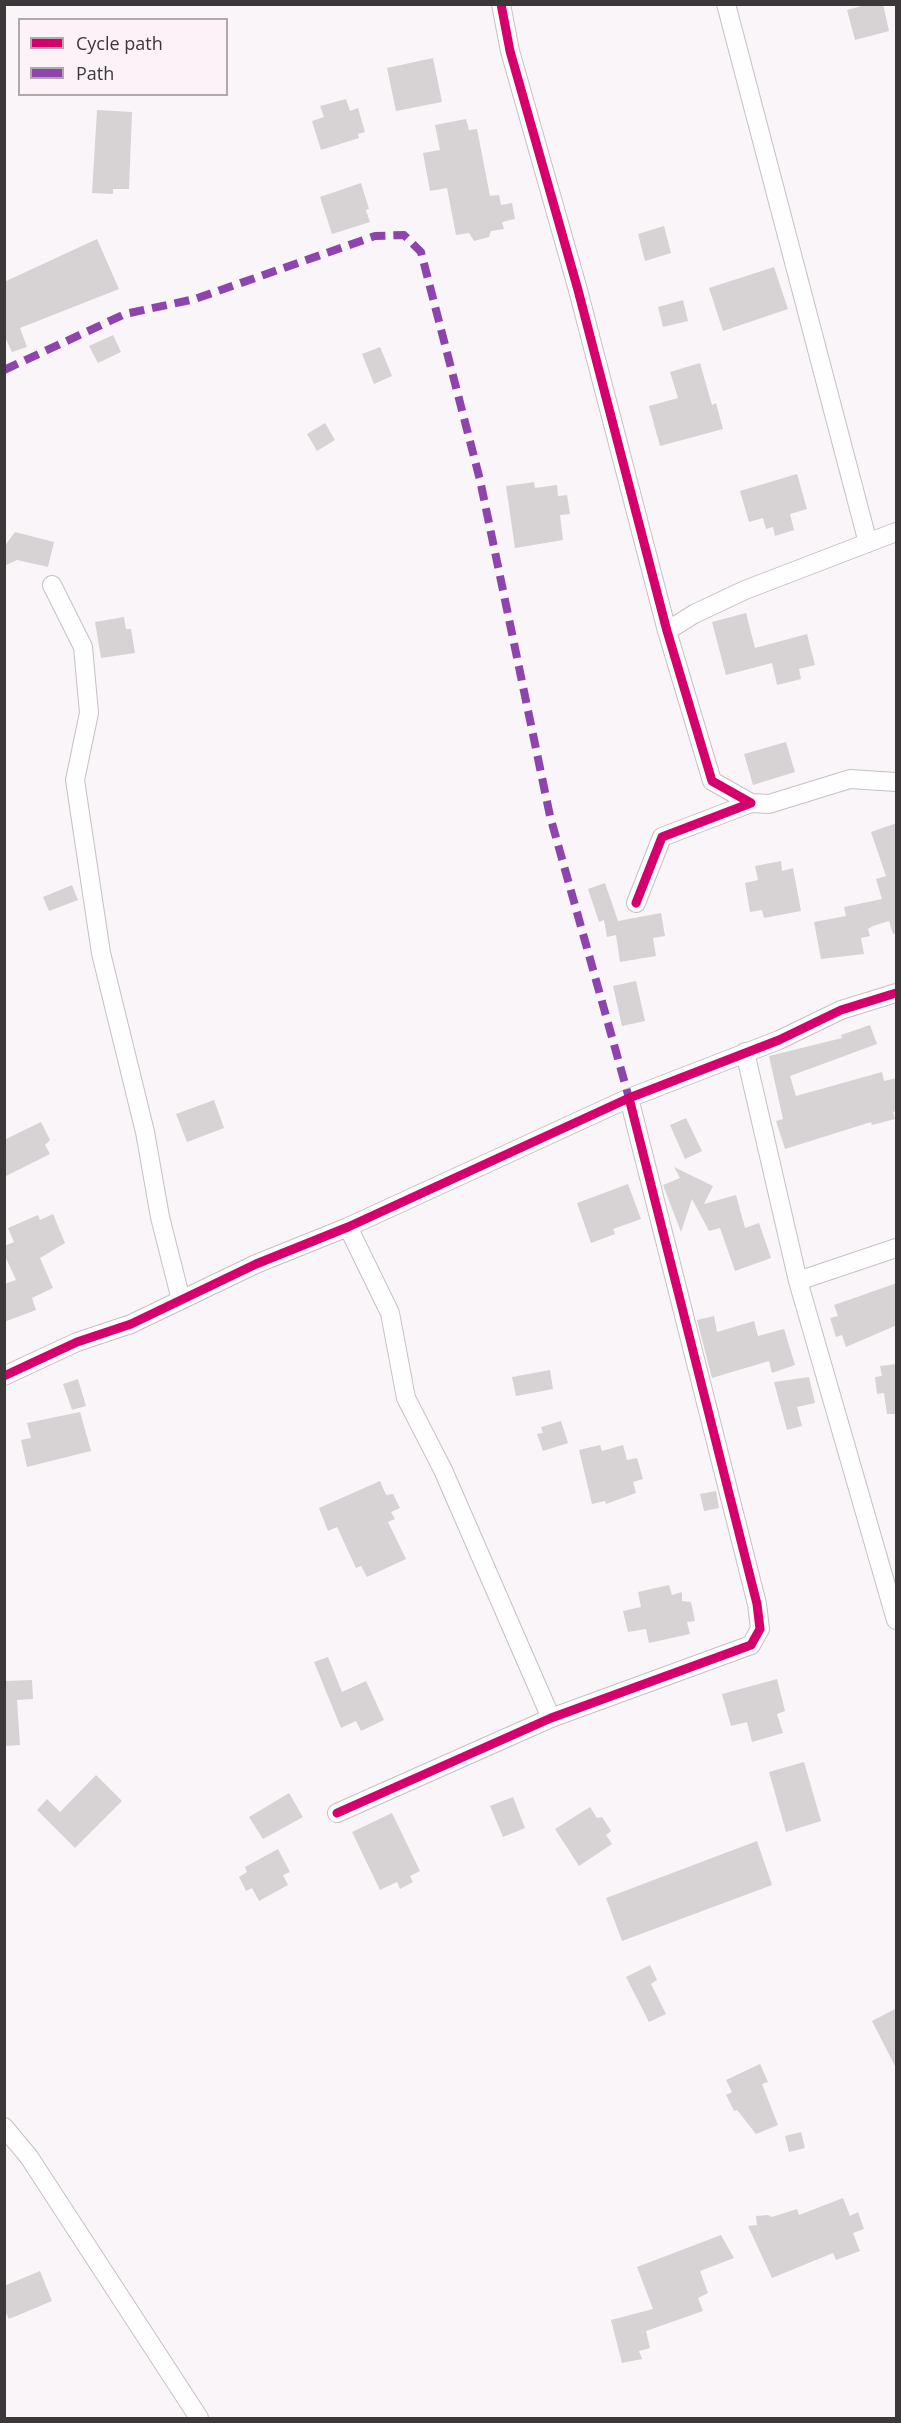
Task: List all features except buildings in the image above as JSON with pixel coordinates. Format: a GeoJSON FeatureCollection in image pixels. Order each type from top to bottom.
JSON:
{"type":"FeatureCollection","features":[{"type":"Feature","properties":{"kind":"street"},"geometry":{"type":"LineString","coordinates":[[501,4],[510,51],[578,290],[667,631],[712,781],[751,803]]}},
{"type":"Feature","properties":{"kind":"street"},"geometry":{"type":"LineString","coordinates":[[726,4],[868,543]]}},
{"type":"Feature","properties":{"kind":"street"},"geometry":{"type":"LineString","coordinates":[[667,631],[694,614],[745,590],[897,532]]}},
{"type":"Feature","properties":{"kind":"street"},"geometry":{"type":"LineString","coordinates":[[52,585],[83,647],[89,713],[75,780],[101,953],[145,1132],[160,1217],[181,1300]]}},
{"type":"Feature","properties":{"kind":"street"},"geometry":{"type":"LineString","coordinates":[[636,903],[662,837],[751,803],[769,804],[850,779],[897,782]]}},
{"type":"Feature","properties":{"kind":"street"},"geometry":{"type":"LineString","coordinates":[[4,1376],[77,1342],[131,1324],[255,1264],[348,1227],[628,1098],[745,1052],[841,1010],[897,993]]}},
{"type":"Feature","properties":{"kind":"street"},"geometry":{"type":"LineString","coordinates":[[745,1052],[798,1281],[897,1620]]}},
{"type":"Feature","properties":{"kind":"street"},"geometry":{"type":"LineString","coordinates":[[337,1814],[551,1718],[751,1644],[760,1629],[754,1592],[628,1098]]}},
{"type":"Feature","properties":{"kind":"street"},"geometry":{"type":"LineString","coordinates":[[348,1227],[390,1313],[406,1398],[443,1470],[551,1718]]}},
{"type":"Feature","properties":{"kind":"street"},"geometry":{"type":"LineString","coordinates":[[798,1281],[897,1248]]}},
{"type":"Feature","properties":{"kind":"street"},"geometry":{"type":"LineString","coordinates":[[4,2127],[29,2157],[199,2418]]}},
{"type":"Feature","properties":{"kind":"marked path"},"geometry":{"type":"LineString","coordinates":[[4,370],[125,314],[195,299],[375,236],[404,235],[421,252],[480,480],[550,816],[629,1098]]}},
{"type":"Feature","properties":{"kind":"cycle path"},"geometry":{"type":"LineString","coordinates":[[501,4],[510,51],[578,290],[667,631],[712,781],[751,803],[662,837],[636,903]]}},
{"type":"Feature","properties":{"kind":"cycle path"},"geometry":{"type":"LineString","coordinates":[[4,1376],[77,1342],[131,1324],[256,1264],[348,1227],[629,1098],[779,1040],[841,1010],[896,993]]}},
{"type":"Feature","properties":{"kind":"cycle path"},"geometry":{"type":"LineString","coordinates":[[337,1813],[551,1718],[751,1645],[760,1629],[757,1604],[629,1098]]}}]}
